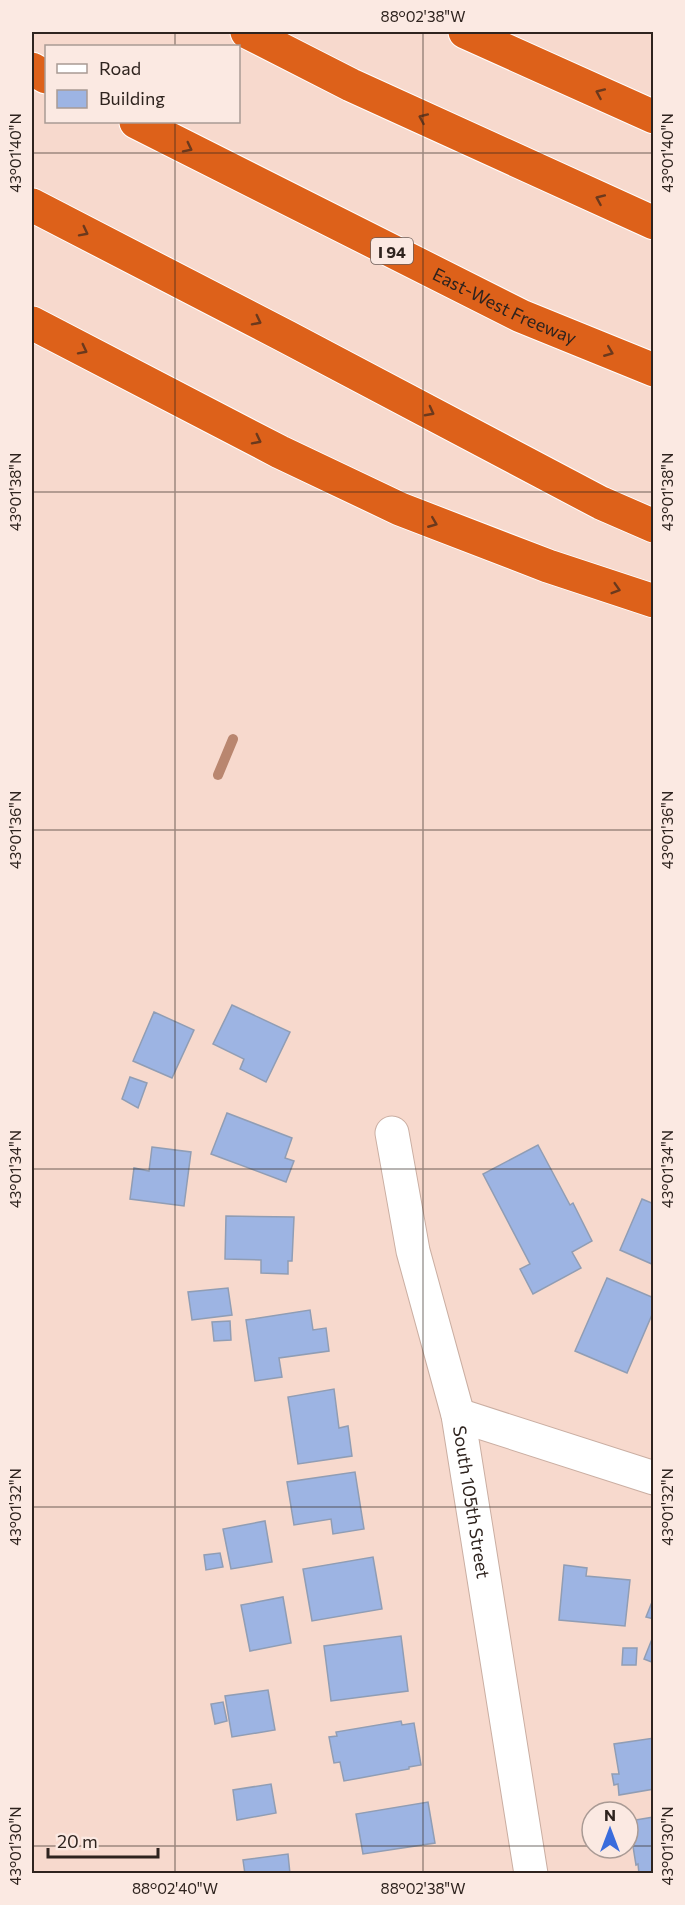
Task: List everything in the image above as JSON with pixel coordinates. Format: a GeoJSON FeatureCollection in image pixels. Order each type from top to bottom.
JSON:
{"type":"FeatureCollection","features":[{"type":"Feature","properties":{"kind":"highway"},"geometry":{"type":"LineString","coordinates":[[248,32],[351,86],[654,223]]}},
{"type":"Feature","properties":{"kind":"highway"},"geometry":{"type":"LineString","coordinates":[[465,32],[654,117]]}},
{"type":"Feature","properties":{"kind":"highway","name":"East-West Freeway"},"geometry":{"type":"LineString","coordinates":[[138,123],[521,316],[654,370]]}},
{"type":"Feature","properties":{"kind":"highway"},"geometry":{"type":"LineString","coordinates":[[32,206],[287,337],[601,503],[654,526]]}},
{"type":"Feature","properties":{"kind":"highway"},"geometry":{"type":"LineString","coordinates":[[32,323],[280,452],[400,509],[548,566],[654,601]]}},
{"type":"Feature","properties":{"kind":"street","name":"South 105th Street"},"geometry":{"type":"LineString","coordinates":[[392,1133],[412,1251],[458,1415],[531,1874]]}},
{"type":"Feature","properties":{"kind":"street"},"geometry":{"type":"LineString","coordinates":[[458,1415],[654,1478]]}},
{"type":"Feature","properties":{"kind":"building"},"geometry":{"type":"Polygon","coordinates":[[[232,1005],[290,1032],[266,1082],[240,1069],[244,1059],[213,1044],[232,1005]]]}},
{"type":"Feature","properties":{"kind":"building"},"geometry":{"type":"Polygon","coordinates":[[[154,1012],[194,1030],[172,1078],[133,1061],[154,1012]]]}},
{"type":"Feature","properties":{"kind":"building"},"geometry":{"type":"Polygon","coordinates":[[[130,1077],[147,1083],[138,1108],[122,1099],[130,1077]]]}},
{"type":"Feature","properties":{"kind":"building"},"geometry":{"type":"Polygon","coordinates":[[[227,1113],[292,1138],[285,1158],[294,1161],[286,1182],[211,1154],[227,1113]]]}},
{"type":"Feature","properties":{"kind":"building"},"geometry":{"type":"Polygon","coordinates":[[[538,1145],[570,1205],[573,1203],[592,1241],[572,1252],[581,1268],[533,1294],[520,1269],[530,1264],[483,1174],[538,1145]]]}},
{"type":"Feature","properties":{"kind":"building"},"geometry":{"type":"Polygon","coordinates":[[[152,1147],[191,1152],[184,1206],[130,1199],[134,1168],[149,1171],[152,1147]]]}},
{"type":"Feature","properties":{"kind":"building"},"geometry":{"type":"Polygon","coordinates":[[[642,1199],[654,1204],[654,1265],[620,1250],[642,1199]]]}},
{"type":"Feature","properties":{"kind":"building"},"geometry":{"type":"Polygon","coordinates":[[[226,1216],[294,1217],[292,1261],[288,1261],[288,1274],[261,1273],[261,1260],[225,1259],[226,1216]]]}},
{"type":"Feature","properties":{"kind":"building"},"geometry":{"type":"Polygon","coordinates":[[[607,1278],[654,1298],[654,1310],[627,1373],[575,1351],[607,1278]]]}},
{"type":"Feature","properties":{"kind":"building"},"geometry":{"type":"Polygon","coordinates":[[[228,1288],[232,1315],[192,1320],[188,1292],[228,1288]]]}},
{"type":"Feature","properties":{"kind":"building"},"geometry":{"type":"Polygon","coordinates":[[[310,1310],[313,1330],[326,1328],[329,1351],[279,1358],[282,1377],[255,1381],[246,1320],[310,1310]]]}},
{"type":"Feature","properties":{"kind":"building"},"geometry":{"type":"Polygon","coordinates":[[[230,1321],[231,1340],[214,1341],[212,1322],[230,1321]]]}},
{"type":"Feature","properties":{"kind":"building"},"geometry":{"type":"Polygon","coordinates":[[[334,1389],[339,1428],[348,1426],[352,1456],[298,1464],[288,1397],[334,1389]]]}},
{"type":"Feature","properties":{"kind":"building"},"geometry":{"type":"Polygon","coordinates":[[[355,1472],[364,1529],[333,1534],[331,1519],[294,1525],[287,1482],[355,1472]]]}},
{"type":"Feature","properties":{"kind":"building"},"geometry":{"type":"Polygon","coordinates":[[[265,1521],[272,1562],[231,1569],[223,1529],[265,1521]]]}},
{"type":"Feature","properties":{"kind":"building"},"geometry":{"type":"Polygon","coordinates":[[[220,1553],[223,1567],[206,1570],[204,1555],[220,1553]]]}},
{"type":"Feature","properties":{"kind":"building"},"geometry":{"type":"Polygon","coordinates":[[[373,1557],[382,1609],[312,1621],[303,1569],[373,1557]]]}},
{"type":"Feature","properties":{"kind":"building"},"geometry":{"type":"Polygon","coordinates":[[[564,1565],[587,1568],[586,1576],[630,1580],[625,1626],[559,1620],[564,1565]]]}},
{"type":"Feature","properties":{"kind":"building"},"geometry":{"type":"Polygon","coordinates":[[[283,1597],[291,1643],[250,1651],[241,1605],[283,1597]]]}},
{"type":"Feature","properties":{"kind":"building"},"geometry":{"type":"Polygon","coordinates":[[[654,1597],[654,1619],[646,1617],[654,1597]]]}},
{"type":"Feature","properties":{"kind":"building"},"geometry":{"type":"Polygon","coordinates":[[[654,1634],[654,1663],[644,1659],[654,1634]]]}},
{"type":"Feature","properties":{"kind":"building"},"geometry":{"type":"Polygon","coordinates":[[[401,1636],[408,1691],[331,1701],[324,1646],[401,1636]]]}},
{"type":"Feature","properties":{"kind":"building"},"geometry":{"type":"Polygon","coordinates":[[[623,1648],[637,1648],[636,1665],[622,1665],[623,1648]]]}},
{"type":"Feature","properties":{"kind":"building"},"geometry":{"type":"Polygon","coordinates":[[[268,1690],[275,1730],[232,1737],[225,1696],[268,1690]]]}},
{"type":"Feature","properties":{"kind":"building"},"geometry":{"type":"Polygon","coordinates":[[[223,1702],[227,1721],[215,1724],[211,1704],[223,1702]]]}},
{"type":"Feature","properties":{"kind":"building"},"geometry":{"type":"Polygon","coordinates":[[[401,1721],[402,1725],[414,1723],[421,1765],[344,1781],[340,1762],[334,1763],[329,1737],[337,1736],[336,1732],[401,1721]]]}},
{"type":"Feature","properties":{"kind":"building"},"geometry":{"type":"Polygon","coordinates":[[[654,1738],[654,1789],[619,1795],[618,1784],[614,1785],[612,1774],[619,1774],[614,1744],[654,1738]]]}},
{"type":"Feature","properties":{"kind":"building"},"geometry":{"type":"Polygon","coordinates":[[[271,1784],[276,1813],[237,1820],[233,1790],[271,1784]]]}},
{"type":"Feature","properties":{"kind":"building"},"geometry":{"type":"Polygon","coordinates":[[[428,1802],[435,1843],[363,1854],[356,1814],[428,1802]]]}},
{"type":"Feature","properties":{"kind":"building"},"geometry":{"type":"Polygon","coordinates":[[[654,1817],[654,1874],[639,1874],[638,1864],[636,1865],[635,1860],[640,1860],[640,1819],[654,1817]]]}},
{"type":"Feature","properties":{"kind":"building"},"geometry":{"type":"Polygon","coordinates":[[[288,1854],[290,1874],[245,1874],[243,1860],[288,1854]]]}},
{"type":"Feature","properties":{"kind":"waterway"},"geometry":{"type":"LineString","coordinates":[[218,775],[233,739]]}}]}
